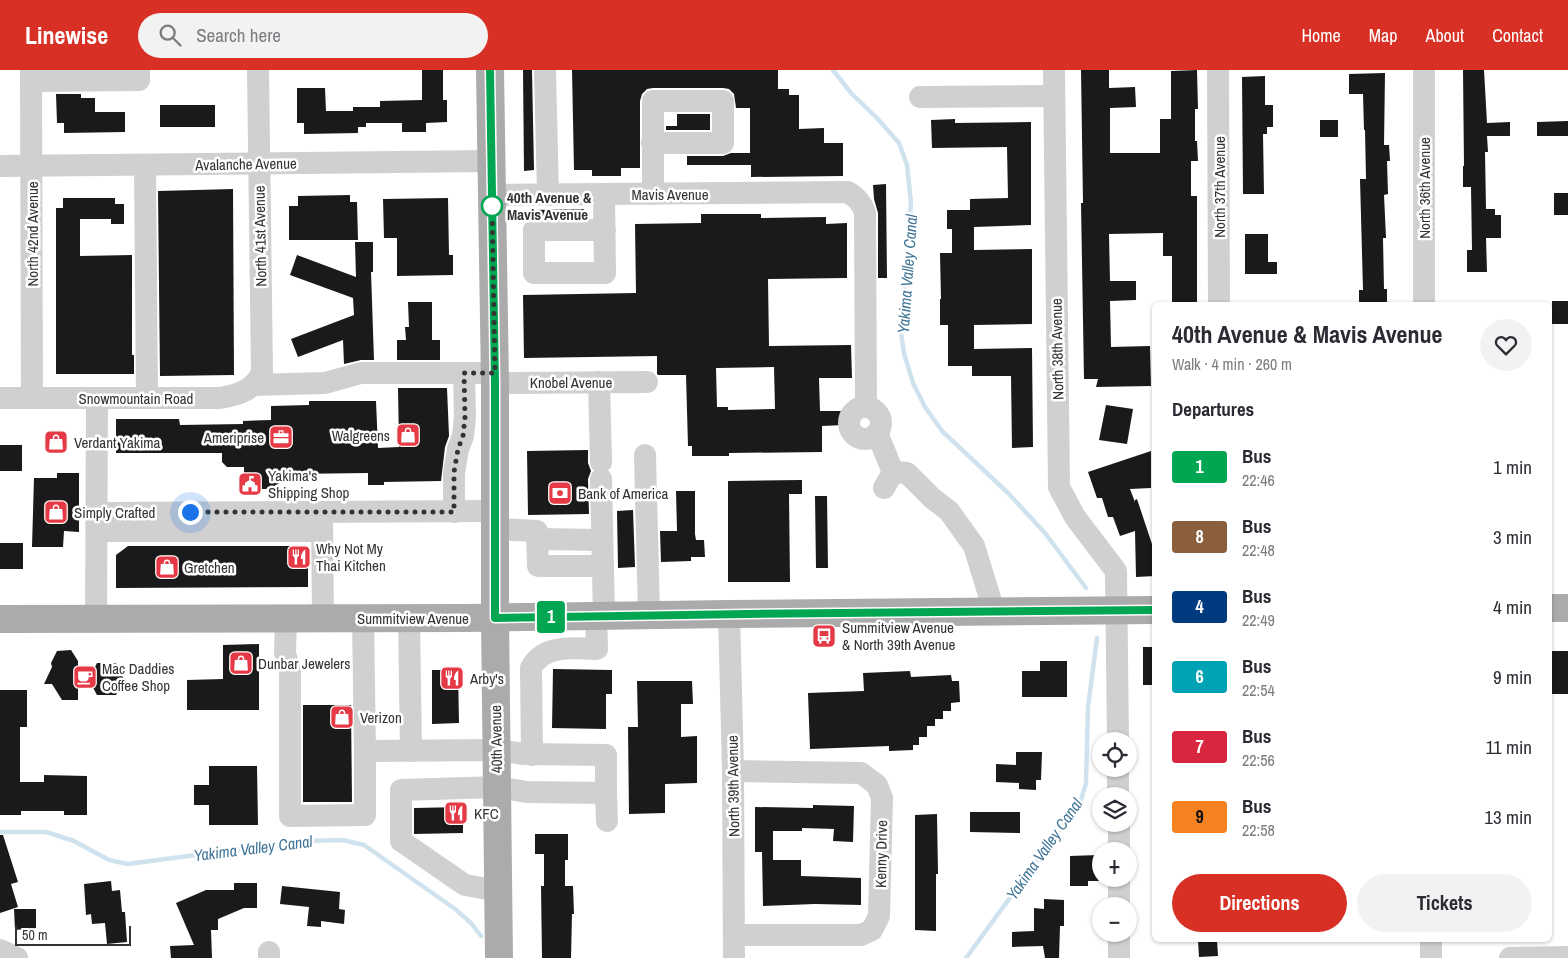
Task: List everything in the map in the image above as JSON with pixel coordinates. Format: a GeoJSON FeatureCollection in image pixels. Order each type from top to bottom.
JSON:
{"type":"FeatureCollection","features":[{"type":"Feature","properties":{"kind":"main road","name":"40th Avenue"},"geometry":{"type":"LineString","coordinates":[[490,70],[495,378],[495,618],[500,958]]}},
{"type":"Feature","properties":{"kind":"main road"},"geometry":{"type":"LineString","coordinates":[[1552,608],[1568,608]]}},
{"type":"Feature","properties":{"kind":"main road","name":"Summitview Avenue"},"geometry":{"type":"LineString","coordinates":[[0,619],[495,618],[1152,610]]}},
{"type":"Feature","properties":{"kind":"street"},"geometry":{"type":"LineString","coordinates":[[31,76],[139,80],[139,70]]}},
{"type":"Feature","properties":{"kind":"street","name":"North 41st Avenue"},"geometry":{"type":"LineString","coordinates":[[258,70],[258,379]]}},
{"type":"Feature","properties":{"kind":"street"},"geometry":{"type":"LineString","coordinates":[[545,70],[548,195]]}},
{"type":"Feature","properties":{"kind":"street","name":"North 38th Avenue"},"geometry":{"type":"LineString","coordinates":[[1054,70],[1059,488],[1075,517],[1116,571],[1117,610]]}},
{"type":"Feature","properties":{"kind":"street","name":"North 37th Avenue"},"geometry":{"type":"LineString","coordinates":[[1218,70],[1219,302]]}},
{"type":"Feature","properties":{"kind":"street","name":"North 36th Avenue"},"geometry":{"type":"LineString","coordinates":[[1424,70],[1424,302]]}},
{"type":"Feature","properties":{"kind":"street","name":"North 42nd Avenue"},"geometry":{"type":"LineString","coordinates":[[31,76],[32,398]]}},
{"type":"Feature","properties":{"kind":"street"},"geometry":{"type":"LineString","coordinates":[[920,97],[1054,96]]}},
{"type":"Feature","properties":{"kind":"street"},"geometry":{"type":"LineString","coordinates":[[652,143],[653,194]]}},
{"type":"Feature","properties":{"kind":"street","name":"Avalanche Avenue"},"geometry":{"type":"LineString","coordinates":[[0,166],[491,161]]}},
{"type":"Feature","properties":{"kind":"street"},"geometry":{"type":"LineString","coordinates":[[145,165],[147,398]]}},
{"type":"Feature","properties":{"kind":"street","name":"Mavis Avenue"},"geometry":{"type":"LineString","coordinates":[[492,195],[848,192],[857,198],[863,206],[865,213],[866,407],[879,414],[881,424],[878,433],[889,480],[907,473],[949,512],[974,546],[994,611]]}},
{"type":"Feature","properties":{"kind":"street"},"geometry":{"type":"LineString","coordinates":[[604,194],[604,230]]}},
{"type":"Feature","properties":{"kind":"street","name":"Knobel Avenue"},"geometry":{"type":"LineString","coordinates":[[258,379],[325,383],[362,373],[464,373],[495,378],[647,382]]}},
{"type":"Feature","properties":{"kind":"street"},"geometry":{"type":"LineString","coordinates":[[454,512],[454,472],[458,449],[463,436],[465,417],[464,373]]}},
{"type":"Feature","properties":{"kind":"street","name":"Snowmountain Road"},"geometry":{"type":"LineString","coordinates":[[0,398],[220,398],[243,393],[258,379]]}},
{"type":"Feature","properties":{"kind":"street"},"geometry":{"type":"LineString","coordinates":[[532,755],[531,668],[535,661],[546,652],[561,649],[596,649],[603,566],[599,382]]}},
{"type":"Feature","properties":{"kind":"street"},"geometry":{"type":"LineString","coordinates":[[96,619],[97,398]]}},
{"type":"Feature","properties":{"kind":"street"},"geometry":{"type":"LineString","coordinates":[[645,455],[649,615]]}},
{"type":"Feature","properties":{"kind":"street"},"geometry":{"type":"LineString","coordinates":[[97,522],[322,521],[454,512],[537,531],[538,566],[603,566]]}},
{"type":"Feature","properties":{"kind":"street"},"geometry":{"type":"LineString","coordinates":[[322,521],[322,618]]}},
{"type":"Feature","properties":{"kind":"street"},"geometry":{"type":"LineString","coordinates":[[537,539],[602,540]]}},
{"type":"Feature","properties":{"kind":"street"},"geometry":{"type":"LineString","coordinates":[[1117,610],[1118,732]]}},
{"type":"Feature","properties":{"kind":"street","name":"North 39th Avenue"},"geometry":{"type":"LineString","coordinates":[[729,614],[734,771],[734,958]]}},
{"type":"Feature","properties":{"kind":"street"},"geometry":{"type":"LineString","coordinates":[[286,618],[285,653],[290,671],[290,816],[365,815],[363,618]]}},
{"type":"Feature","properties":{"kind":"street"},"geometry":{"type":"LineString","coordinates":[[409,618],[411,751]]}},
{"type":"Feature","properties":{"kind":"street"},"geometry":{"type":"LineString","coordinates":[[365,751],[497,750],[532,755],[606,755],[607,821]]}},
{"type":"Feature","properties":{"kind":"street","name":"Kenny Drive"},"geometry":{"type":"LineString","coordinates":[[734,771],[861,773],[877,784],[882,798],[879,916],[872,930],[861,935],[734,935]]}},
{"type":"Feature","properties":{"kind":"street"},"geometry":{"type":"LineString","coordinates":[[498,891],[466,885],[401,842],[401,790],[497,787],[527,792],[606,793]]}},
{"type":"Feature","properties":{"kind":"street"},"geometry":{"type":"LineString","coordinates":[[1119,942],[1120,958]]}},
{"type":"Feature","properties":{"kind":"street"},"geometry":{"type":"LineString","coordinates":[[1431,942],[1431,958]]}},
{"type":"Feature","properties":{"kind":"street"},"geometry":{"type":"LineString","coordinates":[[0,950],[17,958]]}},
{"type":"Feature","properties":{"kind":"street"},"geometry":{"type":"LineString","coordinates":[[1510,958],[1568,957]]}},
{"type":"Feature","properties":{"kind":"building"},"geometry":{"type":"Polygon","coordinates":[[[422,70],[443,70],[443,100],[447,100],[447,122],[426,123],[426,132],[402,132],[402,123],[366,123],[366,127],[358,127],[358,133],[304,134],[304,123],[297,123],[297,88],[325,88],[326,111],[353,111],[353,107],[380,107],[380,101],[422,100],[422,70]]]}},
{"type":"Feature","properties":{"kind":"building"},"geometry":{"type":"Polygon","coordinates":[[[523,70],[532,70],[534,170],[524,171],[523,70]]]}},
{"type":"Feature","properties":{"kind":"building"},"geometry":{"type":"Polygon","coordinates":[[[572,70],[778,70],[778,89],[789,89],[789,95],[799,95],[799,129],[824,128],[824,143],[843,143],[843,176],[751,177],[751,165],[687,165],[687,156],[723,156],[731,153],[750,153],[750,108],[736,108],[734,94],[729,89],[723,88],[647,89],[642,94],[640,101],[640,168],[621,168],[621,176],[592,176],[592,170],[574,170],[572,70]]]}},
{"type":"Feature","properties":{"kind":"building"},"geometry":{"type":"Polygon","coordinates":[[[1081,70],[1109,70],[1109,88],[1135,87],[1136,107],[1110,108],[1110,153],[1160,153],[1160,119],[1171,119],[1171,71],[1197,70],[1198,109],[1195,109],[1195,141],[1197,141],[1198,161],[1191,161],[1191,196],[1197,196],[1197,302],[1172,302],[1172,256],[1163,256],[1163,233],[1109,234],[1110,281],[1136,281],[1136,300],[1110,301],[1111,347],[1150,346],[1151,386],[1096,387],[1098,379],[1084,379],[1081,203],[1083,203],[1081,70]]]}},
{"type":"Feature","properties":{"kind":"building"},"geometry":{"type":"Polygon","coordinates":[[[1463,70],[1484,70],[1487,123],[1510,122],[1510,136],[1487,136],[1488,152],[1485,152],[1486,209],[1495,209],[1495,215],[1501,215],[1501,238],[1486,238],[1487,272],[1467,272],[1467,250],[1472,250],[1471,187],[1463,187],[1463,70]]]}},
{"type":"Feature","properties":{"kind":"building"},"geometry":{"type":"Polygon","coordinates":[[[1385,73],[1384,145],[1389,145],[1390,161],[1387,161],[1388,194],[1384,195],[1386,238],[1383,238],[1384,289],[1387,289],[1387,302],[1359,302],[1359,290],[1363,290],[1360,179],[1366,179],[1365,130],[1363,94],[1349,94],[1349,74],[1385,73]]]}},
{"type":"Feature","properties":{"kind":"building"},"geometry":{"type":"Polygon","coordinates":[[[1265,76],[1265,105],[1273,105],[1273,127],[1267,127],[1267,134],[1263,134],[1264,194],[1243,194],[1242,77],[1265,76]]]}},
{"type":"Feature","properties":{"kind":"building"},"geometry":{"type":"Polygon","coordinates":[[[56,94],[81,94],[81,98],[95,98],[95,112],[125,112],[125,132],[64,133],[64,123],[57,123],[56,94]]]}},
{"type":"Feature","properties":{"kind":"building"},"geometry":{"type":"Polygon","coordinates":[[[160,105],[215,105],[215,127],[160,127],[160,105]]]}},
{"type":"Feature","properties":{"kind":"building"},"geometry":{"type":"Polygon","coordinates":[[[677,114],[710,114],[710,130],[666,130],[666,126],[677,126],[677,114]]]}},
{"type":"Feature","properties":{"kind":"building"},"geometry":{"type":"Polygon","coordinates":[[[955,119],[955,123],[1031,122],[1031,225],[974,227],[974,250],[1032,249],[1032,324],[974,325],[974,349],[1032,348],[1033,447],[1012,448],[1011,376],[972,376],[972,366],[948,366],[948,325],[940,325],[940,253],[952,253],[952,229],[947,229],[947,210],[970,210],[970,199],[1008,198],[1007,147],[932,148],[931,120],[955,119]]]}},
{"type":"Feature","properties":{"kind":"building"},"geometry":{"type":"Polygon","coordinates":[[[1320,120],[1338,120],[1338,137],[1320,137],[1320,120]]]}},
{"type":"Feature","properties":{"kind":"building"},"geometry":{"type":"Polygon","coordinates":[[[1568,121],[1568,136],[1537,136],[1537,122],[1568,121]]]}},
{"type":"Feature","properties":{"kind":"building"},"geometry":{"type":"Polygon","coordinates":[[[886,184],[887,278],[878,278],[878,213],[873,185],[886,184]]]}},
{"type":"Feature","properties":{"kind":"building"},"geometry":{"type":"Polygon","coordinates":[[[233,189],[234,375],[160,376],[158,191],[233,189]]]}},
{"type":"Feature","properties":{"kind":"building"},"geometry":{"type":"Polygon","coordinates":[[[1554,193],[1568,193],[1568,215],[1554,215],[1554,193]]]}},
{"type":"Feature","properties":{"kind":"building"},"geometry":{"type":"Polygon","coordinates":[[[350,195],[350,202],[357,202],[358,240],[289,240],[289,206],[298,206],[298,196],[350,195]]]}},
{"type":"Feature","properties":{"kind":"building"},"geometry":{"type":"Polygon","coordinates":[[[63,198],[115,198],[115,204],[124,204],[124,224],[111,224],[111,219],[80,219],[80,256],[132,255],[132,355],[134,355],[134,374],[56,374],[56,208],[63,208],[63,198]]]}},
{"type":"Feature","properties":{"kind":"building"},"geometry":{"type":"Polygon","coordinates":[[[448,198],[449,255],[453,255],[453,275],[397,276],[397,238],[384,238],[383,199],[448,198]]]}},
{"type":"Feature","properties":{"kind":"building"},"geometry":{"type":"Polygon","coordinates":[[[584,209],[584,217],[531,218],[531,210],[584,209]]]}},
{"type":"Feature","properties":{"kind":"building"},"geometry":{"type":"Polygon","coordinates":[[[701,214],[761,214],[761,218],[826,217],[826,224],[847,223],[847,278],[768,279],[769,346],[851,345],[852,378],[819,378],[820,411],[843,411],[844,425],[822,426],[822,452],[729,453],[729,456],[692,456],[692,446],[688,446],[686,375],[658,375],[657,356],[524,358],[523,295],[636,293],[635,224],[701,223],[701,214]],[[774,367],[716,368],[717,407],[728,407],[728,410],[775,409],[774,367]]]}},
{"type":"Feature","properties":{"kind":"building"},"geometry":{"type":"Polygon","coordinates":[[[1245,234],[1268,234],[1268,262],[1277,262],[1277,274],[1245,274],[1245,234]]]}},
{"type":"Feature","properties":{"kind":"building"},"geometry":{"type":"Polygon","coordinates":[[[355,242],[373,242],[373,272],[371,272],[374,360],[361,360],[344,364],[343,340],[298,357],[291,339],[354,315],[353,298],[290,275],[297,255],[356,277],[355,242]]]}},
{"type":"Feature","properties":{"kind":"building"},"geometry":{"type":"Polygon","coordinates":[[[1552,301],[1568,301],[1568,324],[1552,324],[1552,301]]]}},
{"type":"Feature","properties":{"kind":"building"},"geometry":{"type":"Polygon","coordinates":[[[408,302],[432,302],[432,340],[440,340],[440,360],[397,360],[397,340],[406,340],[405,327],[409,327],[408,302]]]}},
{"type":"Feature","properties":{"kind":"building"},"geometry":{"type":"Polygon","coordinates":[[[398,388],[447,388],[449,436],[445,447],[441,481],[384,482],[384,485],[368,485],[368,473],[291,474],[272,489],[244,489],[244,467],[227,467],[222,462],[222,453],[116,453],[116,419],[179,419],[180,425],[243,424],[243,421],[271,420],[271,406],[309,405],[309,401],[376,401],[378,448],[399,447],[398,388]]]}},
{"type":"Feature","properties":{"kind":"building"},"geometry":{"type":"Polygon","coordinates":[[[1106,405],[1133,409],[1127,444],[1099,440],[1106,405]]]}},
{"type":"Feature","properties":{"kind":"building"},"geometry":{"type":"Polygon","coordinates":[[[0,445],[22,445],[22,471],[0,471],[0,445]]]}},
{"type":"Feature","properties":{"kind":"building"},"geometry":{"type":"Polygon","coordinates":[[[588,450],[588,463],[591,471],[588,479],[589,514],[528,515],[527,451],[588,450]]]}},
{"type":"Feature","properties":{"kind":"building"},"geometry":{"type":"Polygon","coordinates":[[[1151,451],[1151,488],[1130,489],[1135,502],[1137,499],[1152,544],[1152,576],[1136,577],[1135,531],[1120,536],[1113,517],[1108,517],[1102,498],[1097,498],[1088,472],[1151,451]]]}},
{"type":"Feature","properties":{"kind":"building","name":"Simply Crafted"},"geometry":{"type":"Polygon","coordinates":[[[57,473],[79,473],[79,532],[64,531],[63,547],[32,547],[34,478],[57,478],[57,473]]]}},
{"type":"Feature","properties":{"kind":"building"},"geometry":{"type":"Polygon","coordinates":[[[802,480],[802,494],[789,494],[790,582],[728,582],[728,481],[802,480]]]}},
{"type":"Feature","properties":{"kind":"building"},"geometry":{"type":"Polygon","coordinates":[[[676,491],[695,491],[695,534],[696,540],[704,540],[705,557],[691,557],[691,561],[661,562],[660,531],[677,531],[676,491]]]}},
{"type":"Feature","properties":{"kind":"building"},"geometry":{"type":"Polygon","coordinates":[[[815,496],[827,496],[828,568],[816,568],[815,496]]]}},
{"type":"Feature","properties":{"kind":"building"},"geometry":{"type":"Polygon","coordinates":[[[633,510],[635,567],[618,568],[617,511],[633,510]]]}},
{"type":"Feature","properties":{"kind":"building"},"geometry":{"type":"Polygon","coordinates":[[[0,543],[23,543],[23,569],[0,569],[0,543]]]}},
{"type":"Feature","properties":{"kind":"building"},"geometry":{"type":"Polygon","coordinates":[[[128,546],[308,546],[308,587],[116,588],[116,555],[128,546]]]}},
{"type":"Feature","properties":{"kind":"building"},"geometry":{"type":"Polygon","coordinates":[[[259,644],[259,710],[187,710],[187,680],[223,679],[223,645],[259,644]]]}},
{"type":"Feature","properties":{"kind":"building"},"geometry":{"type":"Polygon","coordinates":[[[1143,647],[1152,647],[1152,685],[1143,685],[1143,647]]]}},
{"type":"Feature","properties":{"kind":"building"},"geometry":{"type":"Polygon","coordinates":[[[71,650],[78,661],[78,700],[62,700],[52,684],[44,684],[57,651],[71,650]]]}},
{"type":"Feature","properties":{"kind":"building"},"geometry":{"type":"Polygon","coordinates":[[[1552,651],[1568,651],[1568,694],[1552,694],[1552,651]]]}},
{"type":"Feature","properties":{"kind":"building"},"geometry":{"type":"Polygon","coordinates":[[[1040,661],[1067,661],[1067,697],[1022,697],[1022,671],[1040,671],[1040,661]]]}},
{"type":"Feature","properties":{"kind":"building"},"geometry":{"type":"Polygon","coordinates":[[[97,663],[116,663],[124,679],[116,695],[97,695],[82,667],[95,667],[97,663]]]}},
{"type":"Feature","properties":{"kind":"building"},"geometry":{"type":"Polygon","coordinates":[[[553,669],[612,670],[612,694],[606,694],[606,729],[552,728],[553,669]]]}},
{"type":"Feature","properties":{"kind":"building"},"geometry":{"type":"Polygon","coordinates":[[[432,670],[458,670],[459,723],[432,724],[432,670]]]}},
{"type":"Feature","properties":{"kind":"building"},"geometry":{"type":"Polygon","coordinates":[[[910,671],[911,677],[951,675],[952,681],[959,681],[960,702],[951,703],[951,711],[943,711],[943,719],[935,719],[935,726],[927,726],[927,737],[919,737],[919,745],[913,745],[913,750],[889,751],[889,746],[810,749],[808,693],[864,691],[863,673],[910,671]]]}},
{"type":"Feature","properties":{"kind":"building"},"geometry":{"type":"Polygon","coordinates":[[[637,681],[692,681],[693,704],[681,704],[681,737],[697,736],[697,783],[665,784],[665,813],[629,814],[628,727],[638,727],[637,681]]]}},
{"type":"Feature","properties":{"kind":"building"},"geometry":{"type":"Polygon","coordinates":[[[0,690],[27,690],[27,727],[20,727],[20,782],[44,782],[44,775],[87,776],[87,815],[64,815],[64,811],[21,811],[21,815],[0,815],[0,690]]]}},
{"type":"Feature","properties":{"kind":"building"},"geometry":{"type":"Polygon","coordinates":[[[303,705],[351,705],[352,802],[303,802],[303,705]]]}},
{"type":"Feature","properties":{"kind":"building"},"geometry":{"type":"Polygon","coordinates":[[[1016,752],[1042,752],[1041,780],[1036,780],[1036,790],[1019,789],[1019,783],[996,782],[996,764],[1016,765],[1016,752]]]}},
{"type":"Feature","properties":{"kind":"building"},"geometry":{"type":"Polygon","coordinates":[[[209,766],[257,766],[258,825],[209,825],[209,805],[194,805],[194,785],[209,785],[209,766]]]}},
{"type":"Feature","properties":{"kind":"building"},"geometry":{"type":"Polygon","coordinates":[[[813,805],[854,806],[853,842],[833,841],[834,829],[802,828],[802,831],[773,831],[773,860],[801,860],[801,876],[861,878],[861,905],[763,906],[762,852],[755,852],[755,807],[813,808],[813,805]]]}},
{"type":"Feature","properties":{"kind":"building"},"geometry":{"type":"Polygon","coordinates":[[[463,807],[463,833],[414,834],[414,808],[463,807]]]}},
{"type":"Feature","properties":{"kind":"building"},"geometry":{"type":"Polygon","coordinates":[[[970,812],[1020,812],[1020,833],[970,832],[970,812]]]}},
{"type":"Feature","properties":{"kind":"building"},"geometry":{"type":"Polygon","coordinates":[[[937,814],[938,874],[936,874],[936,931],[915,930],[915,815],[937,814]]]}},
{"type":"Feature","properties":{"kind":"building"},"geometry":{"type":"Polygon","coordinates":[[[535,834],[568,834],[565,886],[573,886],[574,914],[572,914],[571,958],[542,958],[541,886],[544,886],[544,854],[535,854],[535,834]]]}},
{"type":"Feature","properties":{"kind":"building"},"geometry":{"type":"Polygon","coordinates":[[[0,835],[3,835],[18,882],[11,884],[18,907],[0,913],[0,835]]]}},
{"type":"Feature","properties":{"kind":"building"},"geometry":{"type":"Polygon","coordinates":[[[1092,855],[1092,881],[1088,881],[1088,886],[1070,886],[1070,856],[1092,855]]]}},
{"type":"Feature","properties":{"kind":"building"},"geometry":{"type":"Polygon","coordinates":[[[111,881],[112,891],[120,890],[122,912],[125,912],[127,942],[107,944],[105,923],[92,924],[91,914],[86,915],[84,884],[111,881]]]}},
{"type":"Feature","properties":{"kind":"building"},"geometry":{"type":"Polygon","coordinates":[[[234,883],[257,883],[257,908],[244,908],[218,919],[218,930],[211,930],[212,958],[171,958],[170,946],[194,945],[176,903],[206,890],[234,890],[234,883]]]}},
{"type":"Feature","properties":{"kind":"building"},"geometry":{"type":"Polygon","coordinates":[[[282,886],[340,892],[339,909],[345,910],[344,924],[321,921],[321,927],[307,926],[309,907],[280,904],[282,886]]]}},
{"type":"Feature","properties":{"kind":"building"},"geometry":{"type":"Polygon","coordinates":[[[1044,899],[1064,900],[1064,926],[1060,926],[1059,958],[1045,958],[1043,946],[1012,947],[1012,932],[1034,931],[1034,908],[1044,909],[1044,899]]]}},
{"type":"Feature","properties":{"kind":"building"},"geometry":{"type":"Polygon","coordinates":[[[14,909],[36,909],[36,928],[15,930],[14,909]]]}},
{"type":"Feature","properties":{"kind":"building"},"geometry":{"type":"Polygon","coordinates":[[[1198,942],[1217,942],[1218,956],[1199,957],[1198,942]]]}},
{"type":"Feature","properties":{"kind":"waterway","name":"Yakima Valley Canal"},"geometry":{"type":"LineString","coordinates":[[833,70],[851,93],[899,143],[907,165],[911,203],[901,333],[904,353],[913,383],[925,407],[942,431],[1008,493],[1045,533],[1086,588]]}},
{"type":"Feature","properties":{"kind":"waterway","name":"Yakima Valley Canal"},"geometry":{"type":"LineString","coordinates":[[966,958],[1081,800],[1086,783],[1088,707],[1097,638]]}},
{"type":"Feature","properties":{"kind":"waterway","name":"Yakima Valley Canal"},"geometry":{"type":"LineString","coordinates":[[0,832],[46,832],[74,841],[109,860],[128,864],[302,841],[343,840],[364,845],[455,909],[471,923],[481,936]]}},
{"type":"Feature","properties":{"kind":"bus line","name":"1"},"geometry":{"type":"LineString","coordinates":[[490,70],[495,383],[495,618],[1152,610]]}},
{"type":"Feature","properties":{"kind":"place","name":"40th Avenue & Mavis Avenue"},"geometry":{"type":"Point","coordinates":[492,206]}},
{"type":"Feature","properties":{"kind":"place","name":"Walgreens"},"geometry":{"type":"Point","coordinates":[408,435]}},
{"type":"Feature","properties":{"kind":"place","name":"Ameriprise"},"geometry":{"type":"Point","coordinates":[281,437]}},
{"type":"Feature","properties":{"kind":"place","name":"Verdant Yakima"},"geometry":{"type":"Point","coordinates":[56,442]}},
{"type":"Feature","properties":{"kind":"place","name":"Yakima's Shipping Shop"},"geometry":{"type":"Point","coordinates":[250,484]}},
{"type":"Feature","properties":{"kind":"place","name":"Bank of America"},"geometry":{"type":"Point","coordinates":[560,493]}},
{"type":"Feature","properties":{"kind":"place","name":"Simply Crafted"},"geometry":{"type":"Point","coordinates":[56,512]}},
{"type":"Feature","properties":{"kind":"place","name":"Why Not My Thai Kitchen"},"geometry":{"type":"Point","coordinates":[299,557]}},
{"type":"Feature","properties":{"kind":"place","name":"Gretchen"},"geometry":{"type":"Point","coordinates":[167,567]}},
{"type":"Feature","properties":{"kind":"place","name":"Summitview Avenue & North 39th Avenue"},"geometry":{"type":"Point","coordinates":[824,636]}},
{"type":"Feature","properties":{"kind":"place","name":"Dunbar Jewelers"},"geometry":{"type":"Point","coordinates":[241,663]}},
{"type":"Feature","properties":{"kind":"place","name":"Mac Daddies Coffee Shop"},"geometry":{"type":"Point","coordinates":[85,677]}},
{"type":"Feature","properties":{"kind":"place","name":"Arby's"},"geometry":{"type":"Point","coordinates":[452,678]}},
{"type":"Feature","properties":{"kind":"place","name":"Verizon"},"geometry":{"type":"Point","coordinates":[342,717]}},
{"type":"Feature","properties":{"kind":"place","name":"KFC"},"geometry":{"type":"Point","coordinates":[456,813]}},
{"type":"Feature","properties":{"kind":"route"},"geometry":{"type":"LineString","coordinates":[[190,512],[454,512],[454,472],[458,449],[463,436],[465,417],[464,373],[495,373],[492,206]]}}]}
